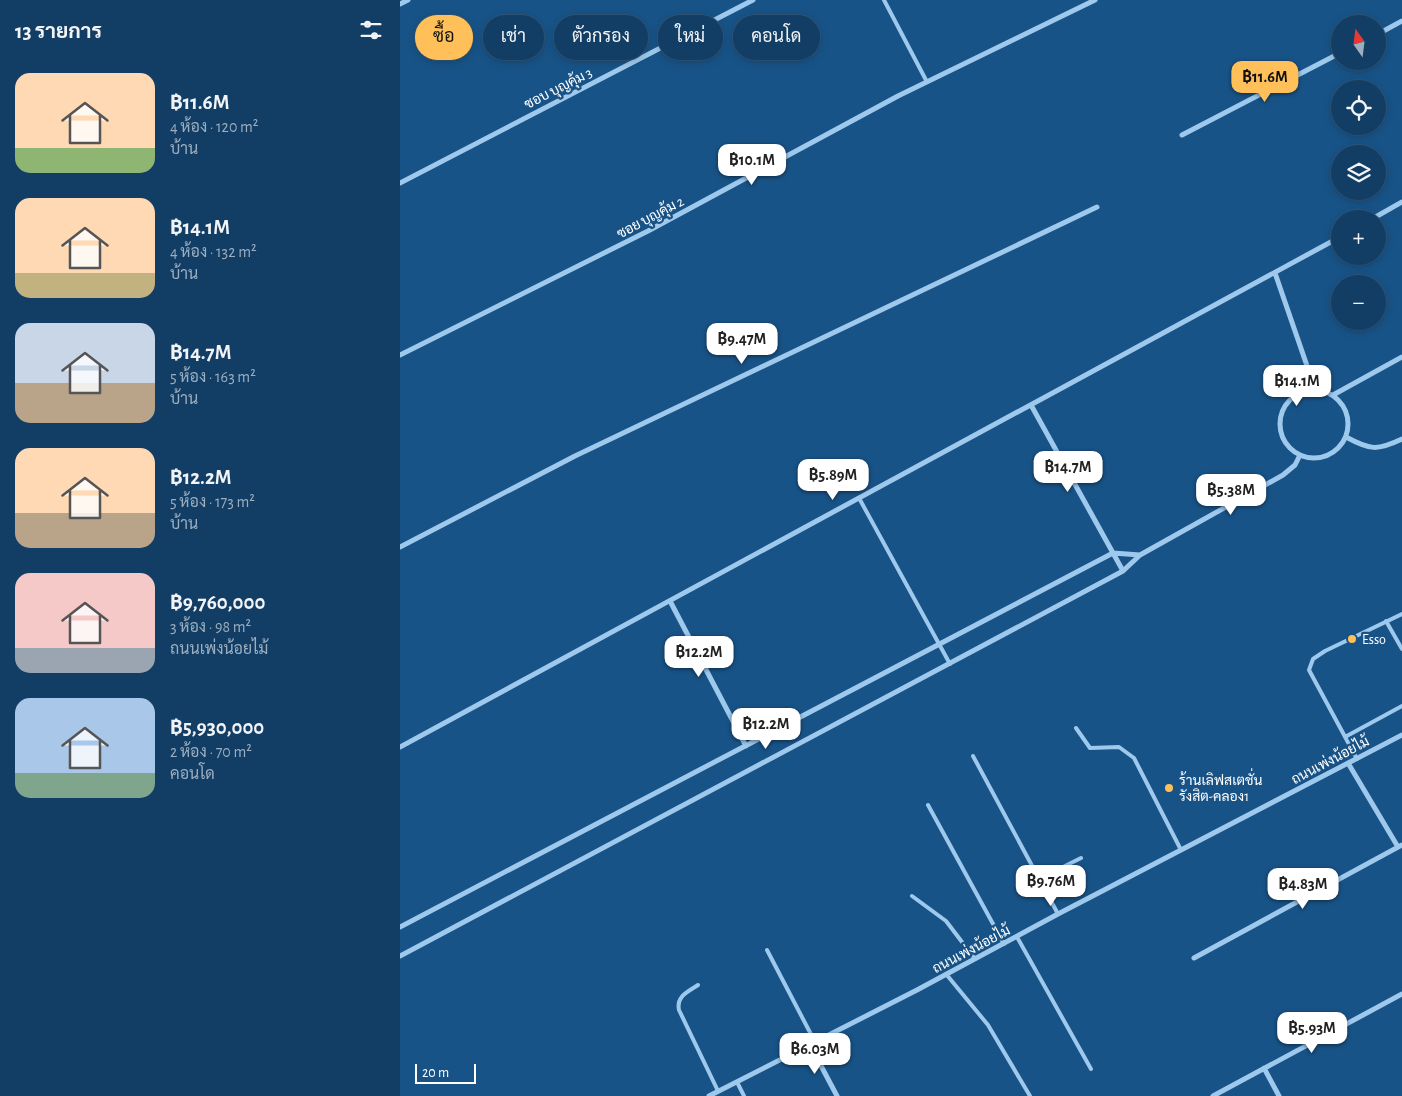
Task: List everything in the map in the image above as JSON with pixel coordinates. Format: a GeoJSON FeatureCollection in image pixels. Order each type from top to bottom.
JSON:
{"type":"FeatureCollection","features":[{"type":"Feature","properties":{"kind":"street"},"geometry":{"type":"LineString","coordinates":[[400,4],[408,0]]}},
{"type":"Feature","properties":{"kind":"street","name":"ซอบ บุญคุ้ม 3"},"geometry":{"type":"LineString","coordinates":[[400,183],[753,0]]}},
{"type":"Feature","properties":{"kind":"street","name":"ซอย บุญคุ้ม 2"},"geometry":{"type":"LineString","coordinates":[[400,355],[648,231],[927,82],[1095,0]]}},
{"type":"Feature","properties":{"kind":"street"},"geometry":{"type":"LineString","coordinates":[[1386,30],[1402,21]]}},
{"type":"Feature","properties":{"kind":"street"},"geometry":{"type":"LineString","coordinates":[[1182,135],[1331,58]]}},
{"type":"Feature","properties":{"kind":"street"},"geometry":{"type":"LineString","coordinates":[[1386,211],[1402,202]]}},
{"type":"Feature","properties":{"kind":"street"},"geometry":{"type":"LineString","coordinates":[[400,547],[575,456],[1097,208]]}},
{"type":"Feature","properties":{"kind":"street"},"geometry":{"type":"LineString","coordinates":[[400,747],[1331,242]]}},
{"type":"Feature","properties":{"kind":"street"},"geometry":{"type":"LineString","coordinates":[[1275,273],[1315,389]]}},
{"type":"Feature","properties":{"kind":"street"},"geometry":{"type":"LineString","coordinates":[[1333,395],[1402,357]]}},
{"type":"Feature","properties":{"kind":"street"},"geometry":{"type":"LineString","coordinates":[[1315,389],[1333,395],[1339,400],[1346,410],[1349,422],[1346,437],[1339,447],[1323,457],[1311,458],[1300,455],[1285,443],[1280,432],[1280,420],[1285,405],[1293,396],[1303,391],[1315,389]]}},
{"type":"Feature","properties":{"kind":"street"},"geometry":{"type":"LineString","coordinates":[[1031,405],[1123,571]]}},
{"type":"Feature","properties":{"kind":"street"},"geometry":{"type":"LineString","coordinates":[[1346,437],[1360,445],[1372,448],[1389,445],[1402,439]]}},
{"type":"Feature","properties":{"kind":"street"},"geometry":{"type":"LineString","coordinates":[[400,956],[1123,571],[1140,555],[1283,475],[1295,465],[1300,455]]}},
{"type":"Feature","properties":{"kind":"street"},"geometry":{"type":"LineString","coordinates":[[400,927],[1113,553],[1140,555]]}},
{"type":"Feature","properties":{"kind":"street"},"geometry":{"type":"LineString","coordinates":[[670,601],[746,746]]}},
{"type":"Feature","properties":{"kind":"street","name":"ถนนเพ่งน้อยไม้"},"geometry":{"type":"LineString","coordinates":[[709,1096],[813,1044],[1402,735]]}},
{"type":"Feature","properties":{"kind":"street"},"geometry":{"type":"LineString","coordinates":[[1194,958],[1400,846],[1348,763]]}},
{"type":"Feature","properties":{"kind":"street"},"geometry":{"type":"LineString","coordinates":[[1213,1096],[1402,994]]}},
{"type":"Feature","properties":{"kind":"street"},"geometry":{"type":"LineString","coordinates":[[813,1044],[837,1096]]}},
{"type":"Feature","properties":{"kind":"street"},"geometry":{"type":"LineString","coordinates":[[1264,1068],[1279,1096]]}},
{"type":"Feature","properties":{"kind":"lane"},"geometry":{"type":"LineString","coordinates":[[884,0],[927,82]]}},
{"type":"Feature","properties":{"kind":"lane"},"geometry":{"type":"LineString","coordinates":[[859,498],[950,664]]}},
{"type":"Feature","properties":{"kind":"lane"},"geometry":{"type":"LineString","coordinates":[[1357,759],[1309,670],[1313,659],[1325,651],[1402,614]]}},
{"type":"Feature","properties":{"kind":"lane"},"geometry":{"type":"LineString","coordinates":[[1386,622],[1402,650]]}},
{"type":"Feature","properties":{"kind":"lane"},"geometry":{"type":"LineString","coordinates":[[1345,737],[1402,706]]}},
{"type":"Feature","properties":{"kind":"lane"},"geometry":{"type":"LineString","coordinates":[[1076,728],[1090,748],[1119,746],[1134,758],[1181,850]]}},
{"type":"Feature","properties":{"kind":"lane"},"geometry":{"type":"LineString","coordinates":[[973,756],[1058,914]]}},
{"type":"Feature","properties":{"kind":"lane"},"geometry":{"type":"LineString","coordinates":[[928,805],[1004,944]]}},
{"type":"Feature","properties":{"kind":"lane"},"geometry":{"type":"LineString","coordinates":[[1039,879],[1081,858]]}},
{"type":"Feature","properties":{"kind":"lane"},"geometry":{"type":"LineString","coordinates":[[912,896],[946,921],[975,959]]}},
{"type":"Feature","properties":{"kind":"lane"},"geometry":{"type":"LineString","coordinates":[[1017,937],[1091,1069]]}},
{"type":"Feature","properties":{"kind":"lane"},"geometry":{"type":"LineString","coordinates":[[767,950],[813,1044]]}},
{"type":"Feature","properties":{"kind":"lane"},"geometry":{"type":"LineString","coordinates":[[946,974],[988,1025],[1030,1096]]}},
{"type":"Feature","properties":{"kind":"lane"},"geometry":{"type":"LineString","coordinates":[[698,985],[680,998],[678,1003],[679,1010],[718,1091]]}},
{"type":"Feature","properties":{"kind":"lane"},"geometry":{"type":"LineString","coordinates":[[737,1082],[744,1096]]}},
{"type":"Feature","properties":{"kind":"place","name":"Esso"},"geometry":{"type":"Point","coordinates":[1352,639]}},
{"type":"Feature","properties":{"kind":"place","name":"ร้านเลิฟสเตชั่น รังสิต-คลอง1"},"geometry":{"type":"Point","coordinates":[1169,788]}}]}
